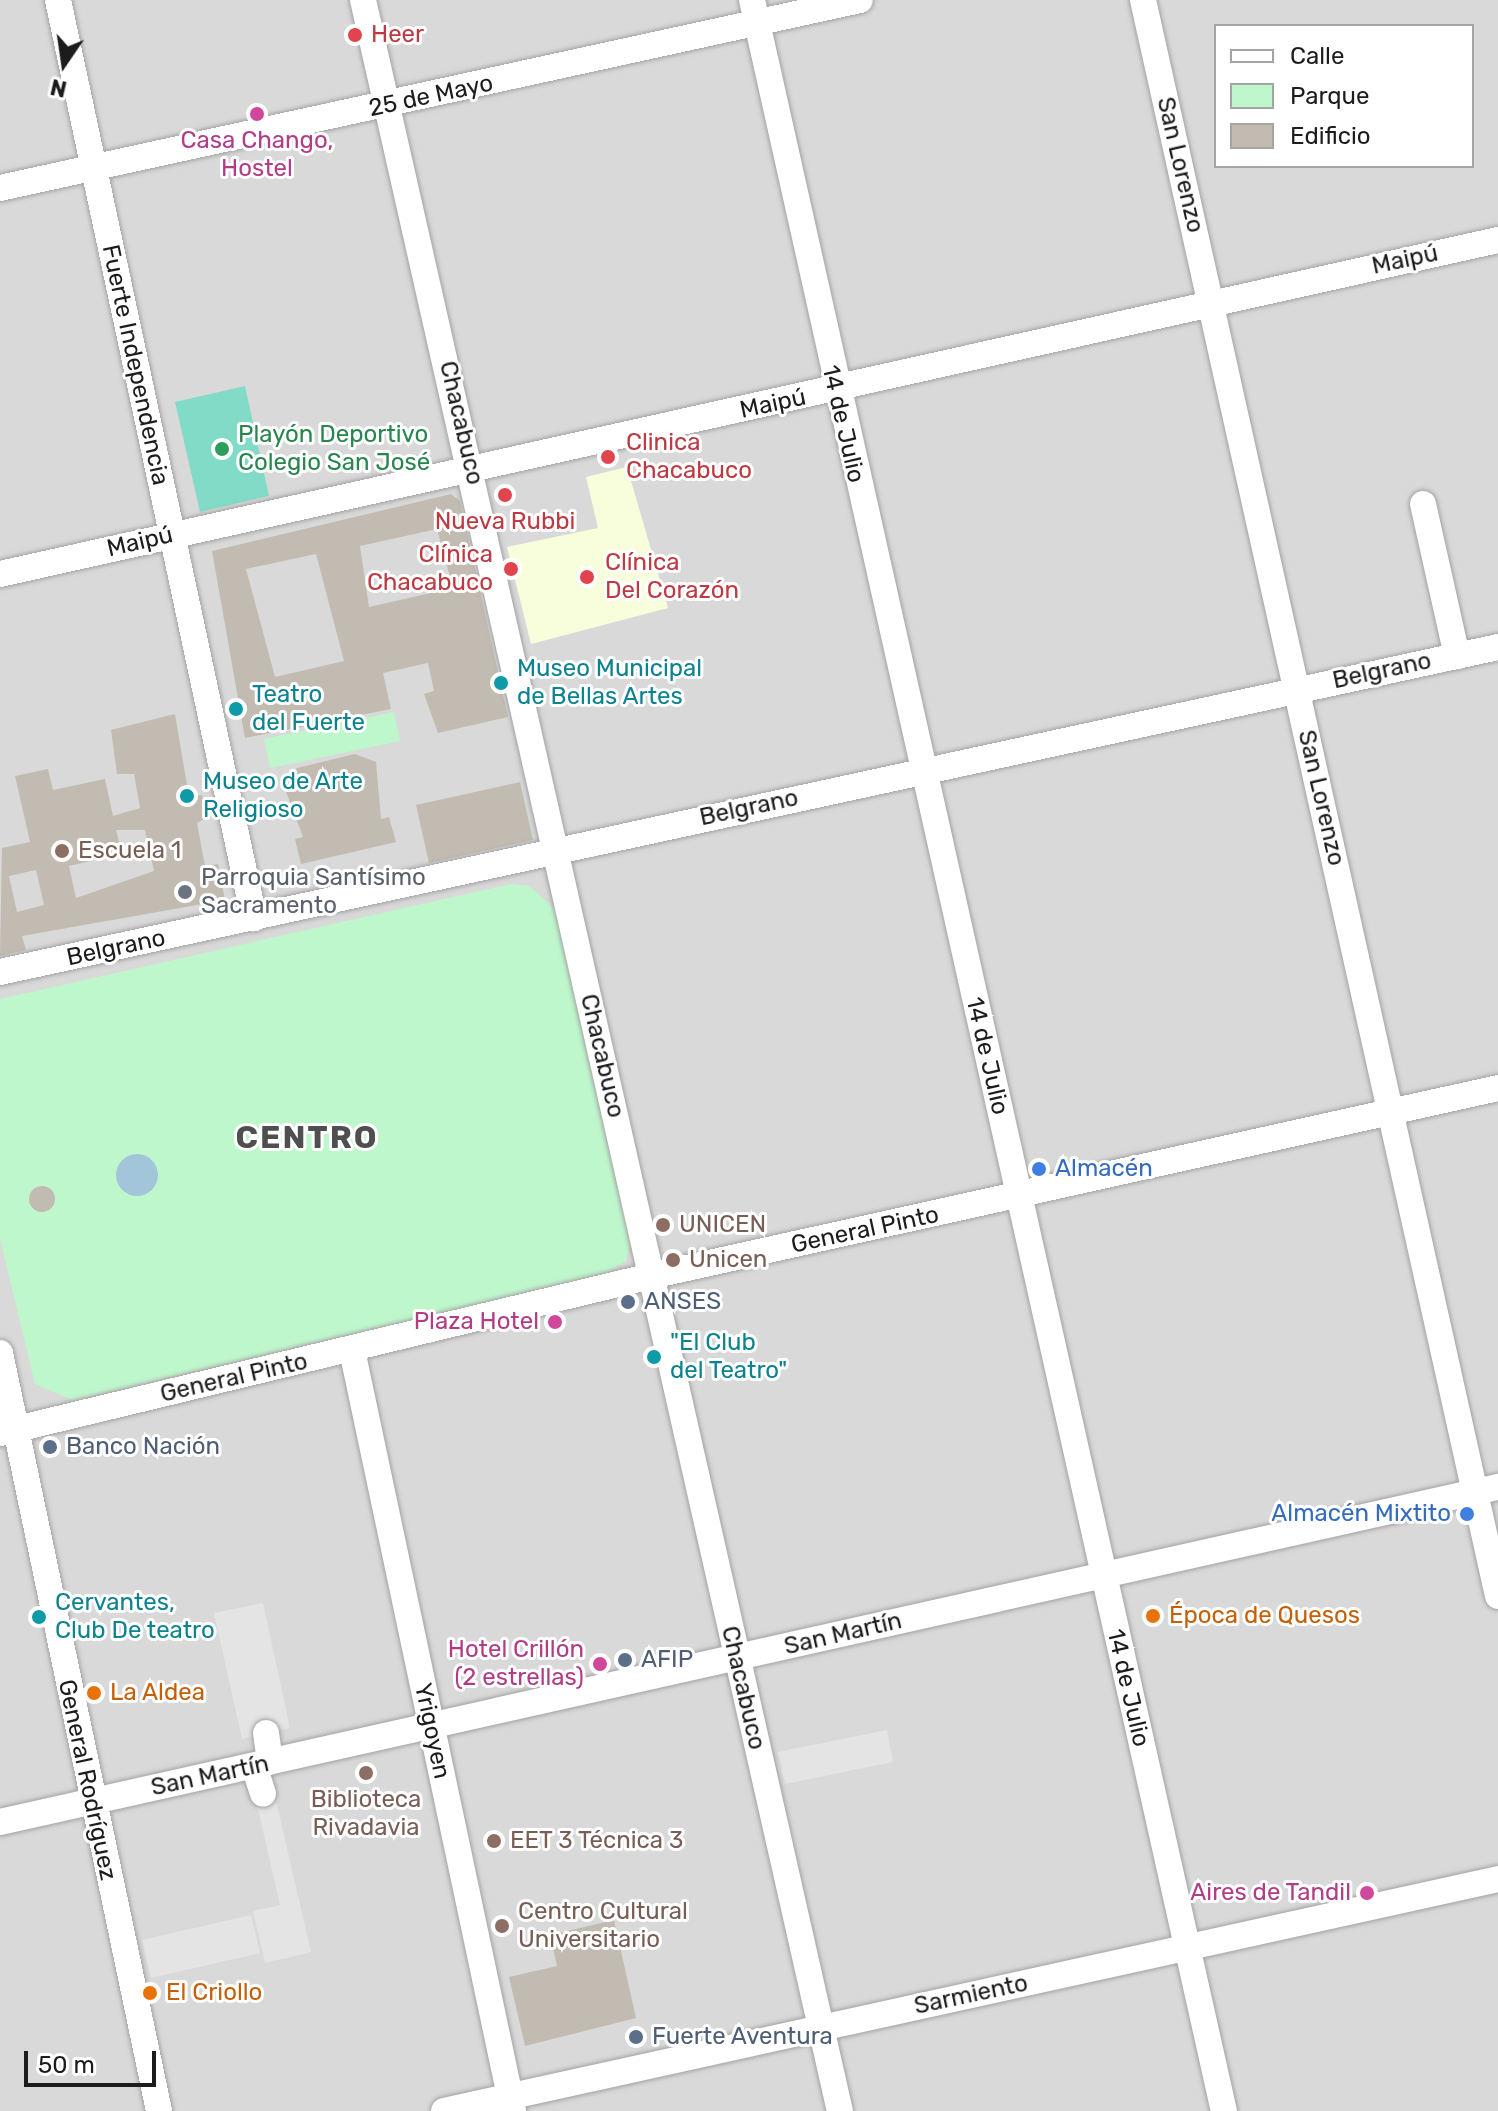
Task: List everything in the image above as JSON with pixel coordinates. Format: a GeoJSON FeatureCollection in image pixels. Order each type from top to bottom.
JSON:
{"type":"FeatureCollection","features":[{"type":"Feature","properties":{"kind":"street","name":"Fuerte Independencia"},"geometry":{"type":"LineString","coordinates":[[58,0],[254,918]]}},
{"type":"Feature","properties":{"kind":"street","name":"Chacabuco"},"geometry":{"type":"LineString","coordinates":[[363,0],[472,469],[736,1658],[840,2111]]}},
{"type":"Feature","properties":{"kind":"street","name":"25 de Mayo"},"geometry":{"type":"LineString","coordinates":[[0,188],[388,106],[755,12],[860,0]]}},
{"type":"Feature","properties":{"kind":"street","name":"San Lorenzo"},"geometry":{"type":"LineString","coordinates":[[1143,0],[1391,1112],[1486,1490],[1498,1596]]}},
{"type":"Feature","properties":{"kind":"street","name":"14 de Julio"},"geometry":{"type":"LineString","coordinates":[[755,12],[834,390],[924,770],[1224,2111]]}},
{"type":"Feature","properties":{"kind":"street","name":"Maipú"},"geometry":{"type":"LineString","coordinates":[[0,574],[1498,240]]}},
{"type":"Feature","properties":{"kind":"street"},"geometry":{"type":"LineString","coordinates":[[1423,504],[1457,656]]}},
{"type":"Feature","properties":{"kind":"street","name":"Belgrano"},"geometry":{"type":"LineString","coordinates":[[0,972],[1498,647]]}},
{"type":"Feature","properties":{"kind":"street","name":"General Pinto"},"geometry":{"type":"LineString","coordinates":[[8,1431],[651,1276],[1018,1197],[1498,1088]]}},
{"type":"Feature","properties":{"kind":"street","name":"Yrigoyen"},"geometry":{"type":"LineString","coordinates":[[352,1350],[511,2104]]}},
{"type":"Feature","properties":{"kind":"street","name":"General Rodríguez"},"geometry":{"type":"LineString","coordinates":[[0,1353],[8,1431],[89,1802],[137,1962],[159,2111]]}},
{"type":"Feature","properties":{"kind":"street","name":"San Martín"},"geometry":{"type":"LineString","coordinates":[[0,1822],[432,1730],[736,1658],[1486,1490]]}},
{"type":"Feature","properties":{"kind":"street"},"geometry":{"type":"LineString","coordinates":[[263,1794],[262,1764],[266,1733]]}},
{"type":"Feature","properties":{"kind":"street","name":"Sarmiento"},"geometry":{"type":"LineString","coordinates":[[444,2111],[511,2104],[821,2028],[1498,1879]]}},
{"type":"Feature","properties":{"kind":"shaded area"},"geometry":{"type":"Polygon","coordinates":[[[0,0],[1498,0],[1498,2111],[0,2111],[0,0]]]}},
{"type":"Feature","properties":{"kind":"shaded area","name":"Clínica Del Corazón"},"geometry":{"type":"Polygon","coordinates":[[[627,467],[668,608],[531,644],[507,547],[598,528],[586,477],[627,467]]]}},
{"type":"Feature","properties":{"kind":"shaded area"},"geometry":{"type":"Polygon","coordinates":[[[263,1603],[290,1728],[242,1739],[214,1613],[263,1603]]]}},
{"type":"Feature","properties":{"kind":"shaded area"},"geometry":{"type":"Polygon","coordinates":[[[887,1730],[893,1762],[785,1784],[778,1752],[887,1730]]]}},
{"type":"Feature","properties":{"kind":"shaded area"},"geometry":{"type":"Polygon","coordinates":[[[274,1792],[311,1952],[265,1963],[253,1911],[280,1905],[255,1796],[274,1792]]]}},
{"type":"Feature","properties":{"kind":"shaded area"},"geometry":{"type":"Polygon","coordinates":[[[251,1915],[260,1953],[151,1978],[142,1940],[251,1915]]]}},
{"type":"Feature","properties":{"kind":"green space","name":"Playón Deportivo Colegio San José"},"geometry":{"type":"Polygon","coordinates":[[[245,386],[269,496],[200,512],[175,402],[245,386]]]}},
{"type":"Feature","properties":{"kind":"green space"},"geometry":{"type":"Polygon","coordinates":[[[394,712],[400,741],[270,768],[264,739],[394,712]]]}},
{"type":"Feature","properties":{"kind":"green space"},"geometry":{"type":"Polygon","coordinates":[[[511,884],[529,886],[555,909],[633,1233],[626,1261],[602,1275],[73,1400],[35,1384],[0,1238],[0,999],[511,884]]]}},
{"type":"Feature","properties":{"kind":"water"},"geometry":{"type":"Polygon","coordinates":[[[137,1154],[152,1160],[158,1175],[152,1190],[137,1196],[122,1190],[116,1175],[122,1160],[137,1154]]]}},
{"type":"Feature","properties":{"kind":"building"},"geometry":{"type":"Polygon","coordinates":[[[451,494],[460,501],[508,717],[438,733],[424,694],[434,691],[428,663],[383,673],[391,709],[245,738],[212,551],[451,494]],[[437,529],[360,546],[369,607],[453,588],[437,529]],[[316,554],[246,569],[275,677],[344,661],[316,554]]]}},
{"type":"Feature","properties":{"kind":"building"},"geometry":{"type":"Polygon","coordinates":[[[175,714],[189,797],[202,795],[207,817],[197,823],[205,866],[218,864],[225,900],[22,936],[26,950],[0,956],[2,848],[30,842],[15,776],[48,769],[53,790],[105,779],[113,816],[140,808],[134,774],[117,774],[111,730],[175,714]],[[116,830],[122,854],[69,866],[76,898],[154,871],[145,830],[116,830]],[[36,870],[9,876],[17,912],[44,905],[36,870]]]}},
{"type":"Feature","properties":{"kind":"building"},"geometry":{"type":"Polygon","coordinates":[[[355,754],[376,762],[381,819],[389,817],[396,842],[301,864],[295,839],[303,837],[282,781],[297,768],[355,754]]]}},
{"type":"Feature","properties":{"kind":"building"},"geometry":{"type":"Polygon","coordinates":[[[520,782],[533,840],[429,863],[416,805],[520,782]]]}},
{"type":"Feature","properties":{"kind":"building"},"geometry":{"type":"Polygon","coordinates":[[[42,1186],[51,1190],[55,1199],[51,1208],[42,1212],[33,1208],[29,1199],[33,1190],[42,1186]]]}},
{"type":"Feature","properties":{"kind":"building"},"geometry":{"type":"Polygon","coordinates":[[[614,1920],[636,2018],[525,2046],[509,1977],[557,1966],[550,1935],[614,1920]]]}},
{"type":"Feature","properties":{"kind":"place","name":"Heer"},"geometry":{"type":"Point","coordinates":[355,35]}},
{"type":"Feature","properties":{"kind":"place","name":"Casa Chango, Hostel"},"geometry":{"type":"Point","coordinates":[257,114]}},
{"type":"Feature","properties":{"kind":"place","name":"Playón Deportivo Colegio San José"},"geometry":{"type":"Point","coordinates":[222,449]}},
{"type":"Feature","properties":{"kind":"place","name":"Clinica Chacabuco"},"geometry":{"type":"Point","coordinates":[608,457]}},
{"type":"Feature","properties":{"kind":"place","name":"Nueva Rubbi"},"geometry":{"type":"Point","coordinates":[505,495]}},
{"type":"Feature","properties":{"kind":"place","name":"Clínica Chacabuco"},"geometry":{"type":"Point","coordinates":[511,569]}},
{"type":"Feature","properties":{"kind":"place","name":"Clínica Del Corazón"},"geometry":{"type":"Point","coordinates":[587,577]}},
{"type":"Feature","properties":{"kind":"place","name":"Museo Municipal de Bellas Artes"},"geometry":{"type":"Point","coordinates":[501,683]}},
{"type":"Feature","properties":{"kind":"place","name":"Teatro del Fuerte"},"geometry":{"type":"Point","coordinates":[236,709]}},
{"type":"Feature","properties":{"kind":"place","name":"Museo de Arte Religioso"},"geometry":{"type":"Point","coordinates":[187,796]}},
{"type":"Feature","properties":{"kind":"place","name":"Escuela 1"},"geometry":{"type":"Point","coordinates":[62,851]}},
{"type":"Feature","properties":{"kind":"place","name":"Parroquia Santísimo Sacramento"},"geometry":{"type":"Point","coordinates":[185,892]}},
{"type":"Feature","properties":{"kind":"place","name":"Almacén"},"geometry":{"type":"Point","coordinates":[1039,1169]}},
{"type":"Feature","properties":{"kind":"place","name":"UNICEN"},"geometry":{"type":"Point","coordinates":[663,1225]}},
{"type":"Feature","properties":{"kind":"place","name":"Unicen"},"geometry":{"type":"Point","coordinates":[673,1260]}},
{"type":"Feature","properties":{"kind":"place","name":"ANSES"},"geometry":{"type":"Point","coordinates":[628,1302]}},
{"type":"Feature","properties":{"kind":"place","name":"Plaza Hotel"},"geometry":{"type":"Point","coordinates":[555,1322]}},
{"type":"Feature","properties":{"kind":"place","name":"\"El Club del Teatro\""},"geometry":{"type":"Point","coordinates":[654,1357]}},
{"type":"Feature","properties":{"kind":"place","name":"Banco Nación"},"geometry":{"type":"Point","coordinates":[50,1447]}},
{"type":"Feature","properties":{"kind":"place","name":"Almacén Mixtito"},"geometry":{"type":"Point","coordinates":[1467,1514]}},
{"type":"Feature","properties":{"kind":"place","name":"Época de Quesos"},"geometry":{"type":"Point","coordinates":[1153,1616]}},
{"type":"Feature","properties":{"kind":"place","name":"Cervantes, Club De teatro"},"geometry":{"type":"Point","coordinates":[39,1617]}},
{"type":"Feature","properties":{"kind":"place","name":"AFIP"},"geometry":{"type":"Point","coordinates":[625,1660]}},
{"type":"Feature","properties":{"kind":"place","name":"Hotel Crillón (2 estrellas)"},"geometry":{"type":"Point","coordinates":[600,1664]}},
{"type":"Feature","properties":{"kind":"place","name":"La Aldea"},"geometry":{"type":"Point","coordinates":[94,1693]}},
{"type":"Feature","properties":{"kind":"place","name":"Biblioteca Rivadavia"},"geometry":{"type":"Point","coordinates":[366,1773]}},
{"type":"Feature","properties":{"kind":"place","name":"EET 3 Técnica 3"},"geometry":{"type":"Point","coordinates":[494,1841]}},
{"type":"Feature","properties":{"kind":"place","name":"Aires de Tandil"},"geometry":{"type":"Point","coordinates":[1367,1893]}},
{"type":"Feature","properties":{"kind":"place","name":"Centro Cultural Universitario"},"geometry":{"type":"Point","coordinates":[502,1926]}},
{"type":"Feature","properties":{"kind":"place","name":"El Criollo"},"geometry":{"type":"Point","coordinates":[150,1993]}},
{"type":"Feature","properties":{"kind":"place","name":"Fuerte Aventura"},"geometry":{"type":"Point","coordinates":[636,2037]}},
{"type":"Feature","properties":{"kind":"district","name":"CENTRO"},"geometry":{"type":"Point","coordinates":[307,1137]}}]}
